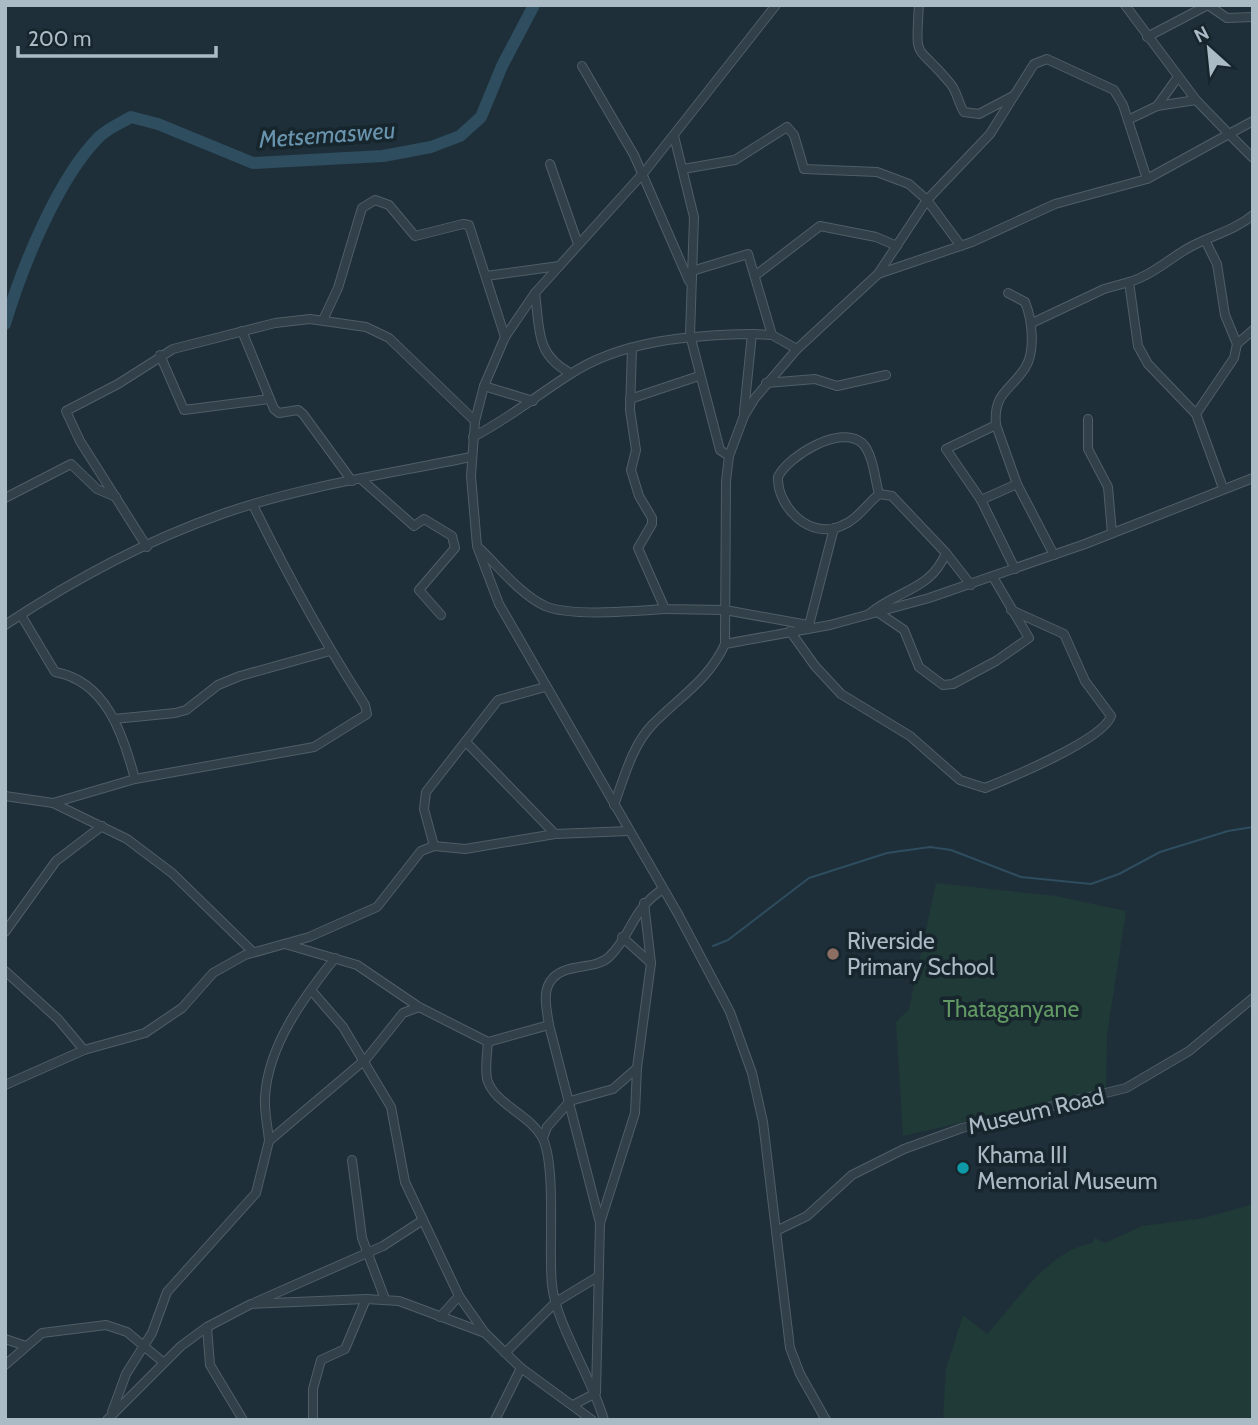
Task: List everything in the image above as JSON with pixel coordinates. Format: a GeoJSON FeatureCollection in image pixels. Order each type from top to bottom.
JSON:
{"type":"FeatureCollection","features":[{"type":"Feature","properties":{"kind":"street"},"geometry":{"type":"LineString","coordinates":[[776,5],[643,175],[535,293],[505,337],[484,386],[475,421],[471,457],[477,546],[499,604],[663,889],[730,1012],[752,1073],[763,1122],[782,1303],[790,1348],[800,1374],[826,1420]]}},
{"type":"Feature","properties":{"kind":"street"},"geometry":{"type":"LineString","coordinates":[[919,5],[917,46],[922,57],[950,82],[964,112],[979,114],[1013,96]]}},
{"type":"Feature","properties":{"kind":"street"},"geometry":{"type":"LineString","coordinates":[[1125,5],[1196,100],[1253,158]]}},
{"type":"Feature","properties":{"kind":"street"},"geometry":{"type":"LineString","coordinates":[[1147,37],[1208,5],[1227,19],[1253,17]]}},
{"type":"Feature","properties":{"kind":"street"},"geometry":{"type":"LineString","coordinates":[[614,804],[638,743],[652,726],[696,687],[725,644],[723,541],[729,456],[744,416],[766,383],[797,349],[878,274],[927,200],[951,171],[990,134],[1034,64],[1047,59],[1054,60],[1114,90],[1128,120],[1147,179]]}},
{"type":"Feature","properties":{"kind":"street"},"geometry":{"type":"LineString","coordinates":[[582,66],[622,131],[690,284]]}},
{"type":"Feature","properties":{"kind":"street"},"geometry":{"type":"LineString","coordinates":[[1157,106],[1178,77]]}},
{"type":"Feature","properties":{"kind":"street"},"geometry":{"type":"LineString","coordinates":[[1128,120],[1157,106],[1196,100]]}},
{"type":"Feature","properties":{"kind":"street"},"geometry":{"type":"LineString","coordinates":[[878,274],[961,246],[1055,204],[1147,179],[1253,121]]}},
{"type":"Feature","properties":{"kind":"street"},"geometry":{"type":"LineString","coordinates":[[683,169],[735,160],[787,127],[794,135],[804,169],[877,172],[909,184],[927,200],[961,246]]}},
{"type":"Feature","properties":{"kind":"street"},"geometry":{"type":"LineString","coordinates":[[674,136],[694,216],[690,335],[720,450],[729,456]]}},
{"type":"Feature","properties":{"kind":"street"},"geometry":{"type":"LineString","coordinates":[[550,164],[578,244]]}},
{"type":"Feature","properties":{"kind":"street"},"geometry":{"type":"LineString","coordinates":[[323,320],[338,288],[362,208],[375,200],[389,205],[415,236],[467,223],[505,337]]}},
{"type":"Feature","properties":{"kind":"street"},"geometry":{"type":"LineString","coordinates":[[1032,323],[1104,289],[1141,278],[1205,240],[1238,226],[1253,215]]}},
{"type":"Feature","properties":{"kind":"street"},"geometry":{"type":"LineString","coordinates":[[756,275],[820,226],[876,237],[897,246]]}},
{"type":"Feature","properties":{"kind":"street"},"geometry":{"type":"LineString","coordinates":[[1196,414],[1234,358],[1237,344],[1225,315],[1217,264],[1205,240]]}},
{"type":"Feature","properties":{"kind":"street"},"geometry":{"type":"LineString","coordinates":[[692,271],[744,253],[751,258],[772,335]]}},
{"type":"Feature","properties":{"kind":"street"},"geometry":{"type":"LineString","coordinates":[[486,276],[559,266]]}},
{"type":"Feature","properties":{"kind":"street"},"geometry":{"type":"LineString","coordinates":[[1129,282],[1135,334],[1143,357],[1196,414],[1223,488]]}},
{"type":"Feature","properties":{"kind":"street"},"geometry":{"type":"LineString","coordinates":[[535,293],[544,351],[554,364],[570,373]]}},
{"type":"Feature","properties":{"kind":"street"},"geometry":{"type":"LineString","coordinates":[[1009,293],[1025,302],[1032,323],[1027,363],[997,403],[996,425],[1017,484],[1054,555]]}},
{"type":"Feature","properties":{"kind":"street"},"geometry":{"type":"LineString","coordinates":[[146,547],[80,441],[66,411],[118,384],[160,355],[275,323],[323,320],[366,327],[389,338],[475,421]]}},
{"type":"Feature","properties":{"kind":"street"},"geometry":{"type":"LineString","coordinates":[[1237,344],[1253,330]]}},
{"type":"Feature","properties":{"kind":"street"},"geometry":{"type":"LineString","coordinates":[[242,331],[270,399],[279,413],[298,410],[303,414],[352,481]]}},
{"type":"Feature","properties":{"kind":"street"},"geometry":{"type":"LineString","coordinates":[[473,437],[533,401],[570,373],[632,349],[690,335],[752,334],[772,335],[797,349]]}},
{"type":"Feature","properties":{"kind":"street"},"geometry":{"type":"LineString","coordinates":[[744,416],[752,334]]}},
{"type":"Feature","properties":{"kind":"street"},"geometry":{"type":"LineString","coordinates":[[632,349],[630,399],[636,450],[631,470],[639,496],[652,518],[652,524],[638,548],[665,609]]}},
{"type":"Feature","properties":{"kind":"street"},"geometry":{"type":"LineString","coordinates":[[160,355],[184,410],[270,399]]}},
{"type":"Feature","properties":{"kind":"street"},"geometry":{"type":"LineString","coordinates":[[766,383],[815,379],[837,386],[886,375]]}},
{"type":"Feature","properties":{"kind":"street"},"geometry":{"type":"LineString","coordinates":[[630,399],[699,376]]}},
{"type":"Feature","properties":{"kind":"street"},"geometry":{"type":"LineString","coordinates":[[484,386],[533,401]]}},
{"type":"Feature","properties":{"kind":"street"},"geometry":{"type":"LineString","coordinates":[[1088,419],[1088,449],[1108,487],[1112,533]]}},
{"type":"Feature","properties":{"kind":"street"},"geometry":{"type":"LineString","coordinates":[[996,425],[946,449],[981,500],[1014,569]]}},
{"type":"Feature","properties":{"kind":"street"},"geometry":{"type":"LineString","coordinates":[[856,438],[865,447],[879,494],[854,519],[834,528],[823,528],[797,518],[780,500],[778,477],[791,458],[815,446],[856,438]]}},
{"type":"Feature","properties":{"kind":"street"},"geometry":{"type":"LineString","coordinates":[[5,625],[110,562],[221,514],[352,481],[471,457]]}},
{"type":"Feature","properties":{"kind":"street"},"geometry":{"type":"LineString","coordinates":[[5,498],[71,464],[97,489],[116,497]]}},
{"type":"Feature","properties":{"kind":"street"},"geometry":{"type":"LineString","coordinates":[[725,644],[866,616],[971,585],[1253,478]]}},
{"type":"Feature","properties":{"kind":"street"},"geometry":{"type":"LineString","coordinates":[[361,479],[414,526],[424,519],[452,536],[455,548],[419,590],[441,615]]}},
{"type":"Feature","properties":{"kind":"street"},"geometry":{"type":"LineString","coordinates":[[981,500],[1017,484]]}},
{"type":"Feature","properties":{"kind":"street"},"geometry":{"type":"LineString","coordinates":[[879,494],[892,496],[900,502],[971,585]]}},
{"type":"Feature","properties":{"kind":"street"},"geometry":{"type":"LineString","coordinates":[[54,803],[135,779],[314,747],[365,716],[365,705],[330,652],[253,505]]}},
{"type":"Feature","properties":{"kind":"street"},"geometry":{"type":"LineString","coordinates":[[808,627],[834,528]]}},
{"type":"Feature","properties":{"kind":"street"},"geometry":{"type":"LineString","coordinates":[[477,546],[531,597],[548,607],[621,611],[725,610],[808,627]]}},
{"type":"Feature","properties":{"kind":"street"},"geometry":{"type":"LineString","coordinates":[[866,616],[892,597],[932,578],[946,553]]}},
{"type":"Feature","properties":{"kind":"street"},"geometry":{"type":"LineString","coordinates":[[879,612],[904,631],[925,674],[948,686],[1028,642],[1028,635],[993,577]]}},
{"type":"Feature","properties":{"kind":"street"},"geometry":{"type":"LineString","coordinates":[[790,631],[815,666],[841,694],[910,736],[960,780],[985,788],[1064,752],[1105,725],[1111,716],[1085,681],[1064,634],[1011,610]]}},
{"type":"Feature","properties":{"kind":"street"},"geometry":{"type":"LineString","coordinates":[[21,615],[55,672],[71,675],[93,689],[114,719],[135,779]]}},
{"type":"Feature","properties":{"kind":"street"},"geometry":{"type":"LineString","coordinates":[[114,719],[175,713],[186,709],[218,685],[240,676],[330,652]]}},
{"type":"Feature","properties":{"kind":"street"},"geometry":{"type":"LineString","coordinates":[[434,846],[424,800],[426,792],[498,700],[545,687]]}},
{"type":"Feature","properties":{"kind":"street"},"geometry":{"type":"LineString","coordinates":[[466,742],[555,834]]}},
{"type":"Feature","properties":{"kind":"street"},"geometry":{"type":"LineString","coordinates":[[5,796],[54,803],[127,839],[172,873],[253,952]]}},
{"type":"Feature","properties":{"kind":"street"},"geometry":{"type":"LineString","coordinates":[[5,932],[55,861],[102,826]]}},
{"type":"Feature","properties":{"kind":"street"},"geometry":{"type":"LineString","coordinates":[[5,1085],[84,1050],[145,1033],[182,1008],[220,968],[253,952],[329,929],[377,907],[412,858],[434,846],[465,849],[555,834],[629,831]]}},
{"type":"Feature","properties":{"kind":"street"},"geometry":{"type":"LineString","coordinates":[[596,1393],[600,1223],[549,1025],[545,996],[552,978],[562,972],[604,960],[644,903],[663,889]]}},
{"type":"Feature","properties":{"kind":"street"},"geometry":{"type":"LineString","coordinates":[[600,1223],[633,1123],[650,963],[644,903]]}},
{"type":"Feature","properties":{"kind":"street"},"geometry":{"type":"LineString","coordinates":[[622,937],[650,963]]}},
{"type":"Feature","properties":{"kind":"street"},"geometry":{"type":"LineString","coordinates":[[284,943],[364,969],[419,1007],[488,1042],[549,1025]]}},
{"type":"Feature","properties":{"kind":"street"},"geometry":{"type":"LineString","coordinates":[[109,1417],[126,1374],[144,1349],[167,1292],[256,1193],[269,1141],[265,1094],[275,1052],[311,990],[335,958]]}},
{"type":"Feature","properties":{"kind":"street"},"geometry":{"type":"LineString","coordinates":[[5,971],[58,1019],[84,1050]]}},
{"type":"Feature","properties":{"kind":"street"},"geometry":{"type":"LineString","coordinates":[[311,990],[342,1027],[391,1107],[405,1182],[459,1296],[485,1333],[521,1368],[592,1420]]}},
{"type":"Feature","properties":{"kind":"street","name":"Museum Road"},"geometry":{"type":"LineString","coordinates":[[776,1231],[807,1216],[852,1174],[904,1149],[962,1128],[1126,1087],[1189,1051],[1253,998]]}},
{"type":"Feature","properties":{"kind":"street"},"geometry":{"type":"LineString","coordinates":[[269,1141],[386,1038],[402,1013],[419,1007]]}},
{"type":"Feature","properties":{"kind":"street"},"geometry":{"type":"LineString","coordinates":[[488,1042],[486,1073],[492,1090],[519,1112],[543,1139]]}},
{"type":"Feature","properties":{"kind":"street"},"geometry":{"type":"LineString","coordinates":[[604,1420],[596,1393],[556,1302],[543,1139],[547,1127],[570,1101],[612,1089],[637,1068]]}},
{"type":"Feature","properties":{"kind":"street"},"geometry":{"type":"LineString","coordinates":[[352,1160],[355,1202],[367,1254],[385,1299]]}},
{"type":"Feature","properties":{"kind":"street"},"geometry":{"type":"LineString","coordinates":[[109,1417],[163,1362],[206,1326],[367,1254],[423,1220]]}},
{"type":"Feature","properties":{"kind":"street"},"geometry":{"type":"LineString","coordinates":[[505,1353],[556,1302],[599,1276]]}},
{"type":"Feature","properties":{"kind":"street"},"geometry":{"type":"LineString","coordinates":[[440,1317],[459,1296]]}},
{"type":"Feature","properties":{"kind":"street"},"geometry":{"type":"LineString","coordinates":[[313,1420],[313,1389],[321,1360],[345,1349],[366,1299]]}},
{"type":"Feature","properties":{"kind":"street"},"geometry":{"type":"LineString","coordinates":[[251,1304],[385,1299],[485,1333]]}},
{"type":"Feature","properties":{"kind":"street"},"geometry":{"type":"LineString","coordinates":[[5,1365],[46,1332],[106,1325],[127,1332],[144,1349],[163,1362]]}},
{"type":"Feature","properties":{"kind":"street"},"geometry":{"type":"LineString","coordinates":[[206,1326],[210,1365],[243,1420]]}},
{"type":"Feature","properties":{"kind":"street"},"geometry":{"type":"LineString","coordinates":[[5,1339],[26,1346]]}},
{"type":"Feature","properties":{"kind":"street"},"geometry":{"type":"LineString","coordinates":[[495,1420],[521,1368]]}},
{"type":"Feature","properties":{"kind":"street"},"geometry":{"type":"LineString","coordinates":[[573,1405],[596,1393]]}},
{"type":"Feature","properties":{"kind":"green space","name":"Thataganyane"},"geometry":{"type":"Polygon","coordinates":[[[936,883],[1056,896],[1126,911],[1107,1035],[1106,1089],[903,1136],[896,1022],[909,1009],[936,883]]]}},
{"type":"Feature","properties":{"kind":"green space"},"geometry":{"type":"Polygon","coordinates":[[[1253,1204],[1253,1420],[943,1420],[946,1369],[963,1315],[987,1334],[1046,1267],[1076,1248],[1092,1243],[1095,1238],[1105,1243],[1142,1226],[1204,1218],[1253,1204]]]}},
{"type":"Feature","properties":{"kind":"waterway","name":"Metsemasweu"},"geometry":{"type":"LineString","coordinates":[[5,324],[31,251],[56,199],[84,154],[110,128],[131,117],[158,124],[253,163],[383,156],[431,147],[460,136],[481,117],[502,66],[534,5]]}},
{"type":"Feature","properties":{"kind":"waterway"},"geometry":{"type":"LineString","coordinates":[[713,946],[728,940],[809,878],[887,853],[930,847],[951,850],[1021,877],[1091,884],[1119,874],[1160,852],[1228,831],[1253,827]]}},
{"type":"Feature","properties":{"kind":"place","name":"Riverside Primary School"},"geometry":{"type":"Point","coordinates":[833,954]}},
{"type":"Feature","properties":{"kind":"place","name":"Khama III Memorial Museum"},"geometry":{"type":"Point","coordinates":[963,1168]}}]}
